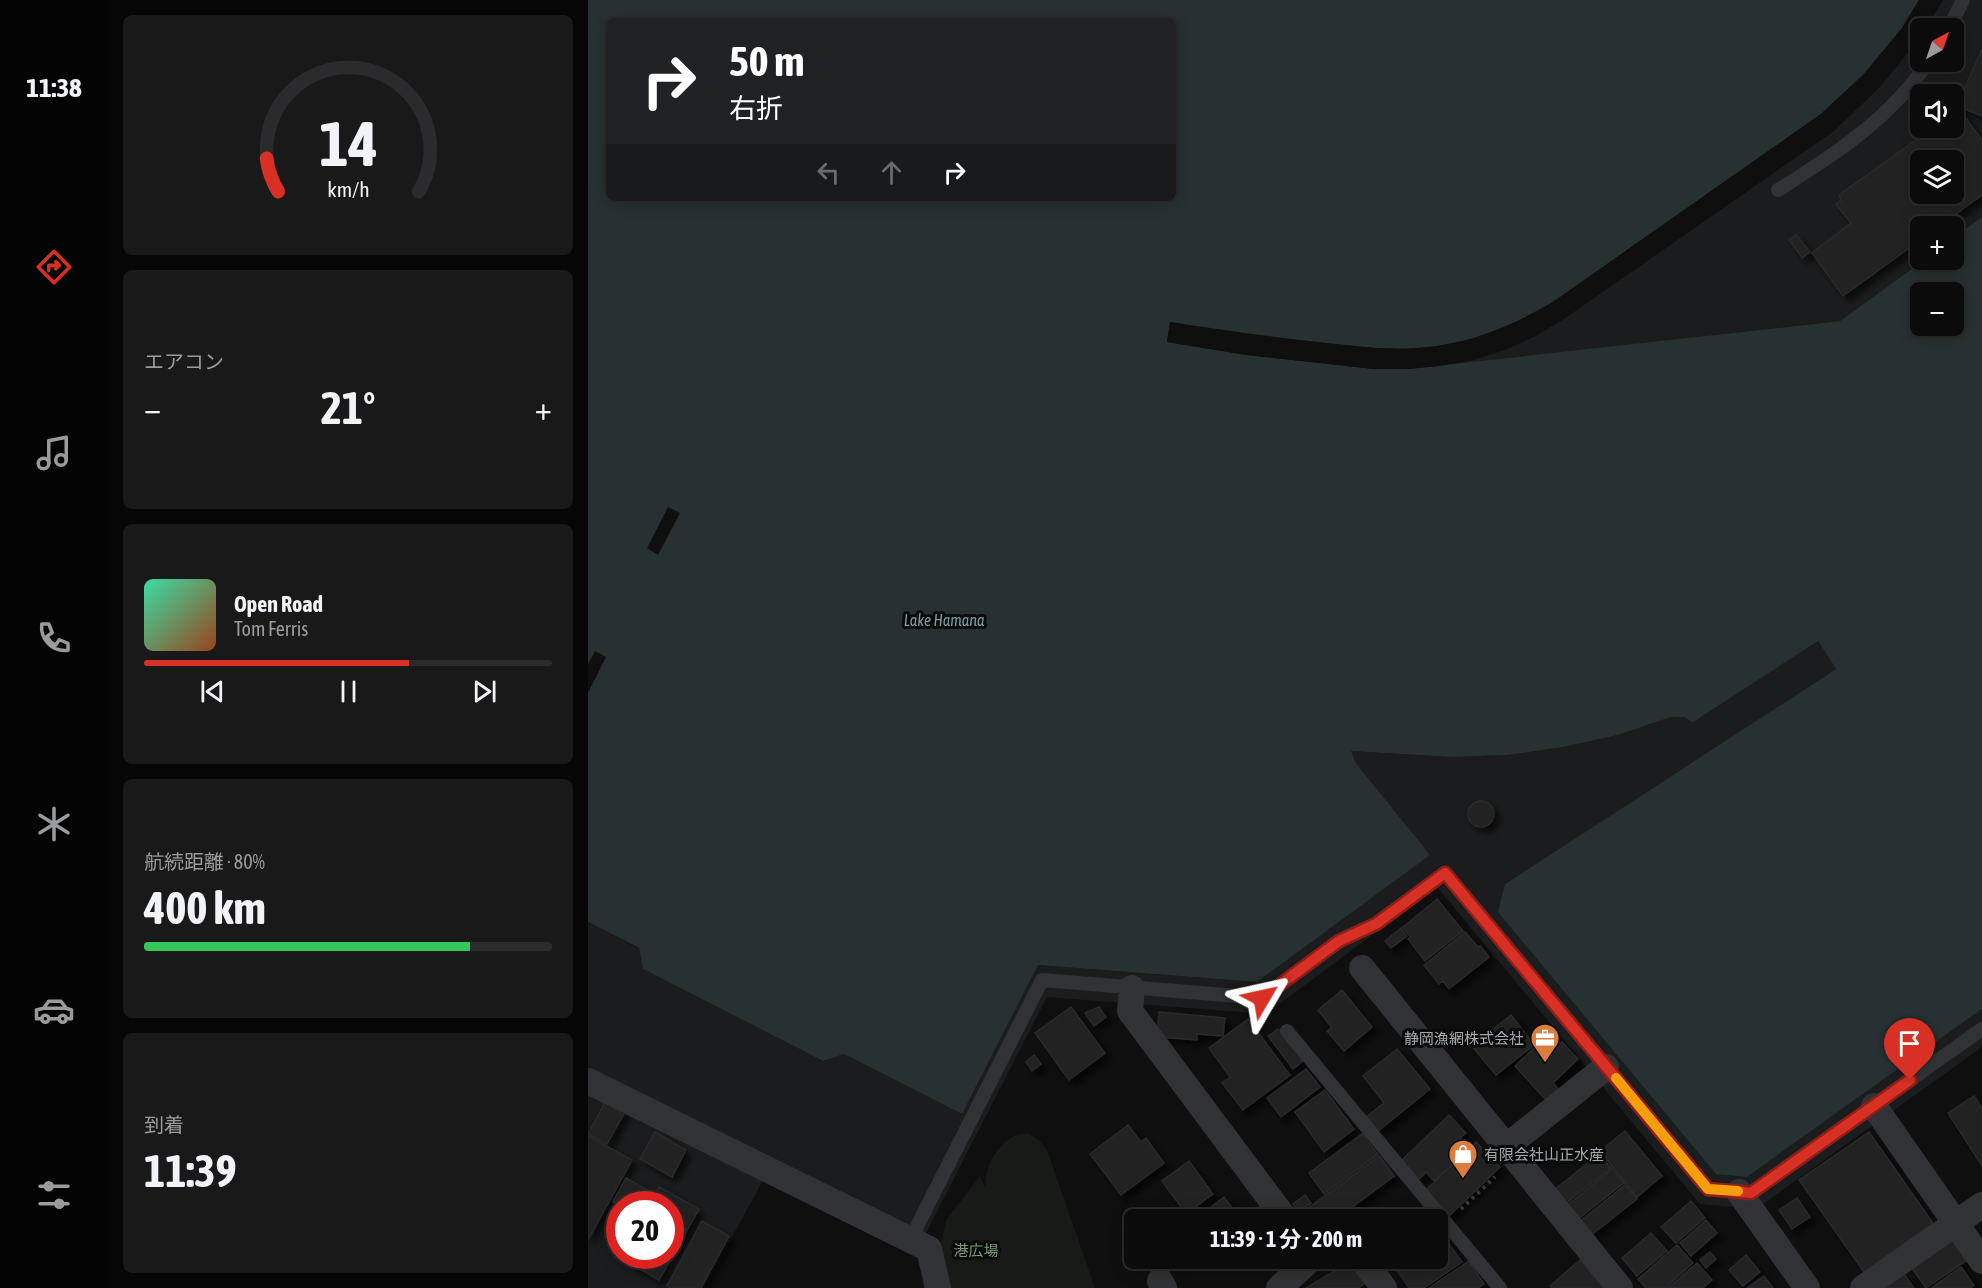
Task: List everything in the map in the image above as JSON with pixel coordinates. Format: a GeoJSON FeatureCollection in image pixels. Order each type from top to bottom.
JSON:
{"type":"FeatureCollection","features":[{"type":"Feature","properties":{"kind":"street"},"geometry":{"type":"LineString","coordinates":[[1362,968],[1620,1288]]}},
{"type":"Feature","properties":{"kind":"street"},"geometry":{"type":"LineString","coordinates":[[1132,988],[1130,1011],[1278,1209]]}},
{"type":"Feature","properties":{"kind":"street"},"geometry":{"type":"LineString","coordinates":[[1510,1152],[1606,1067]]}},
{"type":"Feature","properties":{"kind":"street"},"geometry":{"type":"LineString","coordinates":[[588,1081],[929,1249],[938,1288]]}},
{"type":"Feature","properties":{"kind":"street"},"geometry":{"type":"LineString","coordinates":[[1874,1106],[1982,1261]]}},
{"type":"Feature","properties":{"kind":"street"},"geometry":{"type":"LineString","coordinates":[[1739,1192],[1807,1288]]}},
{"type":"Feature","properties":{"kind":"street"},"geometry":{"type":"LineString","coordinates":[[1863,1288],[1982,1205]]}},
{"type":"Feature","properties":{"kind":"street"},"geometry":{"type":"LineString","coordinates":[[1279,1288],[1300,1269]]}},
{"type":"Feature","properties":{"kind":"street"},"geometry":{"type":"LineString","coordinates":[[1369,1269],[1384,1288]]}},
{"type":"Feature","properties":{"kind":"lane"},"geometry":{"type":"LineString","coordinates":[[1953,18],[1963,0]]}},
{"type":"Feature","properties":{"kind":"lane"},"geometry":{"type":"LineString","coordinates":[[1778,190],[1847,145],[1876,121],[1920,72]]}},
{"type":"Feature","properties":{"kind":"lane"},"geometry":{"type":"LineString","coordinates":[[910,1240],[1042,980],[1262,998],[1339,941],[1376,924],[1445,873],[1708,1189],[1751,1193],[1982,1029]]}},
{"type":"Feature","properties":{"kind":"lane"},"geometry":{"type":"LineString","coordinates":[[1287,1030],[1434,1209]]}},
{"type":"Feature","properties":{"kind":"lane"},"geometry":{"type":"LineString","coordinates":[[1448,1225],[1500,1288]]}},
{"type":"Feature","properties":{"kind":"path"},"geometry":{"type":"LineString","coordinates":[[1448,1221],[1510,1152]]}},
{"type":"Feature","properties":{"kind":"shaded area"},"geometry":{"type":"Polygon","coordinates":[[[1943,0],[1982,0],[1982,217],[1964,230],[1964,216],[1910,216],[1910,270],[1840,321],[1440,366],[1473,360],[1505,350],[1536,336],[1564,319],[1834,131],[1879,88],[1910,50],[1910,72],[1964,72],[1964,18],[1932,18],[1943,0]]]}},
{"type":"Feature","properties":{"kind":"shaded area"},"geometry":{"type":"Polygon","coordinates":[[[1818,641],[1836,669],[1505,884],[1747,1177],[1982,1009],[1982,1047],[1756,1209],[1700,1204],[1437,887],[1266,1014],[1047,997],[924,1237],[773,1162],[704,1288],[588,1288],[588,922],[639,949],[643,969],[823,1061],[844,1054],[962,1114],[1038,965],[1257,982],[1429,855],[1355,762],[1350,751],[1452,757],[1508,755],[1564,747],[1618,735],[1671,717],[1685,717],[1692,723],[1818,641]]]}},
{"type":"Feature","properties":{"kind":"shaded area"},"geometry":{"type":"Polygon","coordinates":[[[1382,1152],[1399,1174],[1352,1209],[1305,1209],[1382,1152]]]}},
{"type":"Feature","properties":{"kind":"green space","name":"港広場"},"geometry":{"type":"Polygon","coordinates":[[[1028,1133],[1039,1140],[1047,1150],[1095,1288],[949,1288],[940,1247],[947,1219],[980,1176],[986,1188],[989,1166],[1002,1145],[1015,1135],[1028,1133]]]}},
{"type":"Feature","properties":{"kind":"water","name":"Lake Hamana"},"geometry":{"type":"Polygon","coordinates":[[[588,0],[1919,0],[1902,28],[1864,74],[1821,114],[1553,302],[1526,317],[1483,335],[1424,348],[1395,349],[1324,343],[1170,322],[1167,342],[1247,355],[1374,369],[1408,369],[1840,321],[1910,270],[1964,270],[1964,230],[1982,217],[1982,1009],[1747,1177],[1716,1174],[1498,912],[1505,884],[1836,669],[1818,641],[1692,723],[1685,717],[1671,717],[1618,735],[1564,747],[1508,755],[1452,757],[1351,751],[1355,762],[1430,855],[1257,982],[1038,965],[962,1114],[844,1054],[823,1061],[643,969],[639,948],[588,922],[588,0]]]}},
{"type":"Feature","properties":{"kind":"pier"},"geometry":{"type":"Polygon","coordinates":[[[1919,0],[1922,1],[1904,29],[1866,76],[1823,117],[1527,321],[1468,343],[1407,352],[1374,351],[1249,338],[1172,325],[1170,340],[1247,352],[1374,366],[1408,366],[1477,359],[1440,366],[1374,369],[1247,355],[1167,342],[1170,322],[1250,335],[1406,349],[1468,340],[1498,330],[1526,318],[1553,302],[1821,114],[1864,74],[1902,28],[1919,0]]]}},
{"type":"Feature","properties":{"kind":"pier"},"geometry":{"type":"Polygon","coordinates":[[[668,507],[680,513],[658,555],[647,548],[668,507]]]}},
{"type":"Feature","properties":{"kind":"pier"},"geometry":{"type":"Polygon","coordinates":[[[595,651],[606,657],[588,693],[588,664],[595,651]]]}},
{"type":"Feature","properties":{"kind":"building"},"geometry":{"type":"Polygon","coordinates":[[[1982,49],[1982,116],[1964,109],[1964,90],[1982,49]]]}},
{"type":"Feature","properties":{"kind":"building"},"geometry":{"type":"Polygon","coordinates":[[[1964,116],[1982,140],[1982,195],[1953,216],[1910,216],[1910,247],[1843,296],[1812,253],[1851,223],[1836,204],[1841,200],[1839,195],[1919,138],[1964,138],[1964,116]]]}},
{"type":"Feature","properties":{"kind":"building"},"geometry":{"type":"Polygon","coordinates":[[[1796,235],[1810,252],[1802,258],[1789,240],[1796,235]]]}},
{"type":"Feature","properties":{"kind":"building"},"geometry":{"type":"Polygon","coordinates":[[[1481,801],[1491,804],[1494,814],[1491,824],[1481,827],[1471,824],[1468,814],[1471,804],[1481,801]]]}},
{"type":"Feature","properties":{"kind":"building"},"geometry":{"type":"Polygon","coordinates":[[[1437,899],[1463,931],[1425,961],[1408,939],[1411,937],[1403,927],[1437,899]]]}},
{"type":"Feature","properties":{"kind":"building"},"geometry":{"type":"Polygon","coordinates":[[[1401,928],[1407,936],[1391,948],[1385,941],[1401,928]]]}},
{"type":"Feature","properties":{"kind":"building"},"geometry":{"type":"Polygon","coordinates":[[[1465,932],[1489,957],[1449,989],[1443,981],[1439,984],[1424,965],[1465,932]]]}},
{"type":"Feature","properties":{"kind":"building"},"geometry":{"type":"Polygon","coordinates":[[[1342,990],[1372,1027],[1344,1051],[1327,1031],[1332,1028],[1318,1010],[1342,990]]]}},
{"type":"Feature","properties":{"kind":"building"},"geometry":{"type":"Polygon","coordinates":[[[1071,1007],[1105,1053],[1069,1080],[1035,1033],[1071,1007]]]}},
{"type":"Feature","properties":{"kind":"building"},"geometry":{"type":"Polygon","coordinates":[[[1099,1007],[1106,1017],[1094,1026],[1085,1013],[1099,1007]]]}},
{"type":"Feature","properties":{"kind":"building"},"geometry":{"type":"Polygon","coordinates":[[[1159,1012],[1225,1018],[1223,1036],[1197,1034],[1197,1040],[1157,1037],[1159,1012]]]}},
{"type":"Feature","properties":{"kind":"building"},"geometry":{"type":"Polygon","coordinates":[[[1511,1015],[1534,1045],[1496,1075],[1472,1046],[1511,1015]]]}},
{"type":"Feature","properties":{"kind":"building"},"geometry":{"type":"Polygon","coordinates":[[[1248,1019],[1290,1075],[1243,1110],[1222,1083],[1230,1077],[1209,1048],[1248,1019]]]}},
{"type":"Feature","properties":{"kind":"building"},"geometry":{"type":"Polygon","coordinates":[[[1278,1029],[1303,1061],[1293,1069],[1268,1036],[1278,1029]]]}},
{"type":"Feature","properties":{"kind":"building"},"geometry":{"type":"Polygon","coordinates":[[[1550,1033],[1578,1059],[1553,1083],[1558,1089],[1546,1100],[1515,1066],[1550,1033]]]}},
{"type":"Feature","properties":{"kind":"building"},"geometry":{"type":"Polygon","coordinates":[[[1397,1049],[1430,1089],[1377,1132],[1366,1117],[1384,1103],[1363,1076],[1397,1049]]]}},
{"type":"Feature","properties":{"kind":"building"},"geometry":{"type":"Polygon","coordinates":[[[1034,1055],[1041,1064],[1032,1071],[1026,1062],[1034,1055]]]}},
{"type":"Feature","properties":{"kind":"building"},"geometry":{"type":"Polygon","coordinates":[[[1306,1069],[1320,1087],[1281,1117],[1267,1098],[1306,1069]]]}},
{"type":"Feature","properties":{"kind":"building"},"geometry":{"type":"Polygon","coordinates":[[[1325,1090],[1354,1129],[1324,1152],[1295,1112],[1325,1090]]]}},
{"type":"Feature","properties":{"kind":"building"},"geometry":{"type":"Polygon","coordinates":[[[1974,1096],[1982,1108],[1982,1166],[1948,1113],[1974,1096]]]}},
{"type":"Feature","properties":{"kind":"building"},"geometry":{"type":"Polygon","coordinates":[[[606,1101],[625,1112],[607,1144],[588,1134],[606,1101]]]}},
{"type":"Feature","properties":{"kind":"building"},"geometry":{"type":"Polygon","coordinates":[[[1449,1115],[1466,1133],[1460,1138],[1466,1143],[1458,1150],[1462,1154],[1434,1181],[1426,1172],[1419,1179],[1401,1161],[1449,1115]]]}},
{"type":"Feature","properties":{"kind":"building"},"geometry":{"type":"Polygon","coordinates":[[[1128,1125],[1141,1142],[1146,1138],[1164,1163],[1121,1195],[1090,1154],[1128,1125]]]}},
{"type":"Feature","properties":{"kind":"building"},"geometry":{"type":"Polygon","coordinates":[[[1625,1131],[1662,1176],[1637,1197],[1600,1151],[1625,1131]]]}},
{"type":"Feature","properties":{"kind":"building"},"geometry":{"type":"Polygon","coordinates":[[[655,1132],[686,1150],[672,1177],[640,1159],[655,1132]]]}},
{"type":"Feature","properties":{"kind":"building"},"geometry":{"type":"Polygon","coordinates":[[[1869,1132],[1933,1223],[1864,1272],[1799,1180],[1869,1132]]]}},
{"type":"Feature","properties":{"kind":"building"},"geometry":{"type":"Polygon","coordinates":[[[1362,1134],[1378,1154],[1324,1194],[1309,1173],[1362,1134]]]}},
{"type":"Feature","properties":{"kind":"building"},"geometry":{"type":"Polygon","coordinates":[[[588,1136],[632,1160],[615,1191],[606,1191],[606,1207],[588,1240],[588,1136]]]}},
{"type":"Feature","properties":{"kind":"building","name":"有限会社山正水産"},"geometry":{"type":"Polygon","coordinates":[[[1476,1142],[1500,1167],[1449,1216],[1448,1209],[1442,1209],[1425,1191],[1476,1142]]]}},
{"type":"Feature","properties":{"kind":"building"},"geometry":{"type":"Polygon","coordinates":[[[1599,1154],[1611,1168],[1565,1204],[1554,1190],[1599,1154]]]}},
{"type":"Feature","properties":{"kind":"building"},"geometry":{"type":"Polygon","coordinates":[[[1379,1156],[1394,1176],[1350,1209],[1311,1209],[1310,1207],[1379,1156]]]}},
{"type":"Feature","properties":{"kind":"building"},"geometry":{"type":"Polygon","coordinates":[[[1189,1161],[1213,1194],[1193,1209],[1182,1209],[1162,1181],[1189,1161]]]}},
{"type":"Feature","properties":{"kind":"building"},"geometry":{"type":"Polygon","coordinates":[[[1612,1169],[1624,1183],[1576,1221],[1565,1207],[1612,1169]]]}},
{"type":"Feature","properties":{"kind":"building"},"geometry":{"type":"Polygon","coordinates":[[[626,1178],[649,1191],[619,1191],[626,1178]]]}},
{"type":"Feature","properties":{"kind":"building"},"geometry":{"type":"Polygon","coordinates":[[[1625,1185],[1637,1199],[1590,1236],[1579,1222],[1625,1185]]]}},
{"type":"Feature","properties":{"kind":"building"},"geometry":{"type":"Polygon","coordinates":[[[1305,1195],[1311,1203],[1303,1209],[1297,1209],[1293,1204],[1305,1195]]]}},
{"type":"Feature","properties":{"kind":"building"},"geometry":{"type":"Polygon","coordinates":[[[1224,1197],[1233,1209],[1209,1209],[1224,1197]]]}},
{"type":"Feature","properties":{"kind":"building"},"geometry":{"type":"Polygon","coordinates":[[[1797,1198],[1810,1217],[1792,1229],[1779,1210],[1797,1198]]]}},
{"type":"Feature","properties":{"kind":"building"},"geometry":{"type":"Polygon","coordinates":[[[684,1201],[699,1209],[684,1236],[684,1201]]]}},
{"type":"Feature","properties":{"kind":"building"},"geometry":{"type":"Polygon","coordinates":[[[1691,1201],[1705,1218],[1676,1243],[1661,1227],[1691,1201]]]}},
{"type":"Feature","properties":{"kind":"building"},"geometry":{"type":"Polygon","coordinates":[[[1706,1220],[1717,1233],[1691,1256],[1680,1243],[1706,1220]]]}},
{"type":"Feature","properties":{"kind":"building"},"geometry":{"type":"Polygon","coordinates":[[[702,1221],[729,1236],[701,1288],[667,1286],[676,1269],[684,1269],[684,1254],[702,1221]]]}},
{"type":"Feature","properties":{"kind":"building"},"geometry":{"type":"Polygon","coordinates":[[[1651,1233],[1667,1251],[1637,1276],[1622,1258],[1651,1233]]]}},
{"type":"Feature","properties":{"kind":"building"},"geometry":{"type":"Polygon","coordinates":[[[1951,1239],[1966,1261],[1926,1288],[1911,1267],[1951,1239]]]}},
{"type":"Feature","properties":{"kind":"building"},"geometry":{"type":"Polygon","coordinates":[[[1448,1243],[1462,1262],[1424,1288],[1409,1288],[1396,1269],[1448,1269],[1448,1243]]]}},
{"type":"Feature","properties":{"kind":"building"},"geometry":{"type":"Polygon","coordinates":[[[1677,1245],[1693,1263],[1665,1288],[1646,1288],[1638,1279],[1677,1245]]]}},
{"type":"Feature","properties":{"kind":"building"},"geometry":{"type":"Polygon","coordinates":[[[1710,1252],[1716,1259],[1706,1268],[1700,1260],[1710,1252]]]}},
{"type":"Feature","properties":{"kind":"building"},"geometry":{"type":"Polygon","coordinates":[[[1746,1255],[1760,1272],[1743,1286],[1729,1270],[1746,1255]]]}},
{"type":"Feature","properties":{"kind":"building"},"geometry":{"type":"Polygon","coordinates":[[[1580,1260],[1604,1288],[1552,1288],[1550,1286],[1580,1260]]]}},
{"type":"Feature","properties":{"kind":"building"},"geometry":{"type":"Polygon","coordinates":[[[1469,1261],[1484,1284],[1478,1288],[1429,1288],[1469,1261]]]}},
{"type":"Feature","properties":{"kind":"building"},"geometry":{"type":"Polygon","coordinates":[[[1697,1263],[1712,1280],[1703,1288],[1668,1288],[1697,1263]]]}},
{"type":"Feature","properties":{"kind":"building"},"geometry":{"type":"Polygon","coordinates":[[[1961,1267],[1974,1285],[1970,1288],[1931,1288],[1961,1267]]]}},
{"type":"Feature","properties":{"kind":"building"},"geometry":{"type":"Polygon","coordinates":[[[640,1269],[665,1269],[659,1280],[640,1269]]]}},
{"type":"Feature","properties":{"kind":"building"},"geometry":{"type":"Polygon","coordinates":[[[1338,1269],[1356,1269],[1365,1283],[1358,1288],[1306,1288],[1338,1269]]]}},
{"type":"Feature","properties":{"kind":"building"},"geometry":{"type":"Polygon","coordinates":[[[1904,1274],[1914,1288],[1884,1288],[1904,1274]]]}},
{"type":"Feature","properties":{"kind":"building"},"geometry":{"type":"Polygon","coordinates":[[[1764,1276],[1773,1288],[1747,1288],[1764,1276]]]}},
{"type":"Feature","properties":{"kind":"slow traffic"},"geometry":{"type":"LineString","coordinates":[[1616,1078],[1708,1189],[1738,1191]]}},
{"type":"Feature","properties":{"kind":"place","name":"静岡漁網株式会社"},"geometry":{"type":"Point","coordinates":[1545,1064]}},
{"type":"Feature","properties":{"kind":"place","name":"有限会社山正水産"},"geometry":{"type":"Point","coordinates":[1463,1180]}},
{"type":"Feature","properties":{"kind":"route"},"geometry":{"type":"LineString","coordinates":[[1262,998],[1339,941],[1376,924],[1445,873],[1708,1189],[1751,1193],[1910,1080]]}}]}
